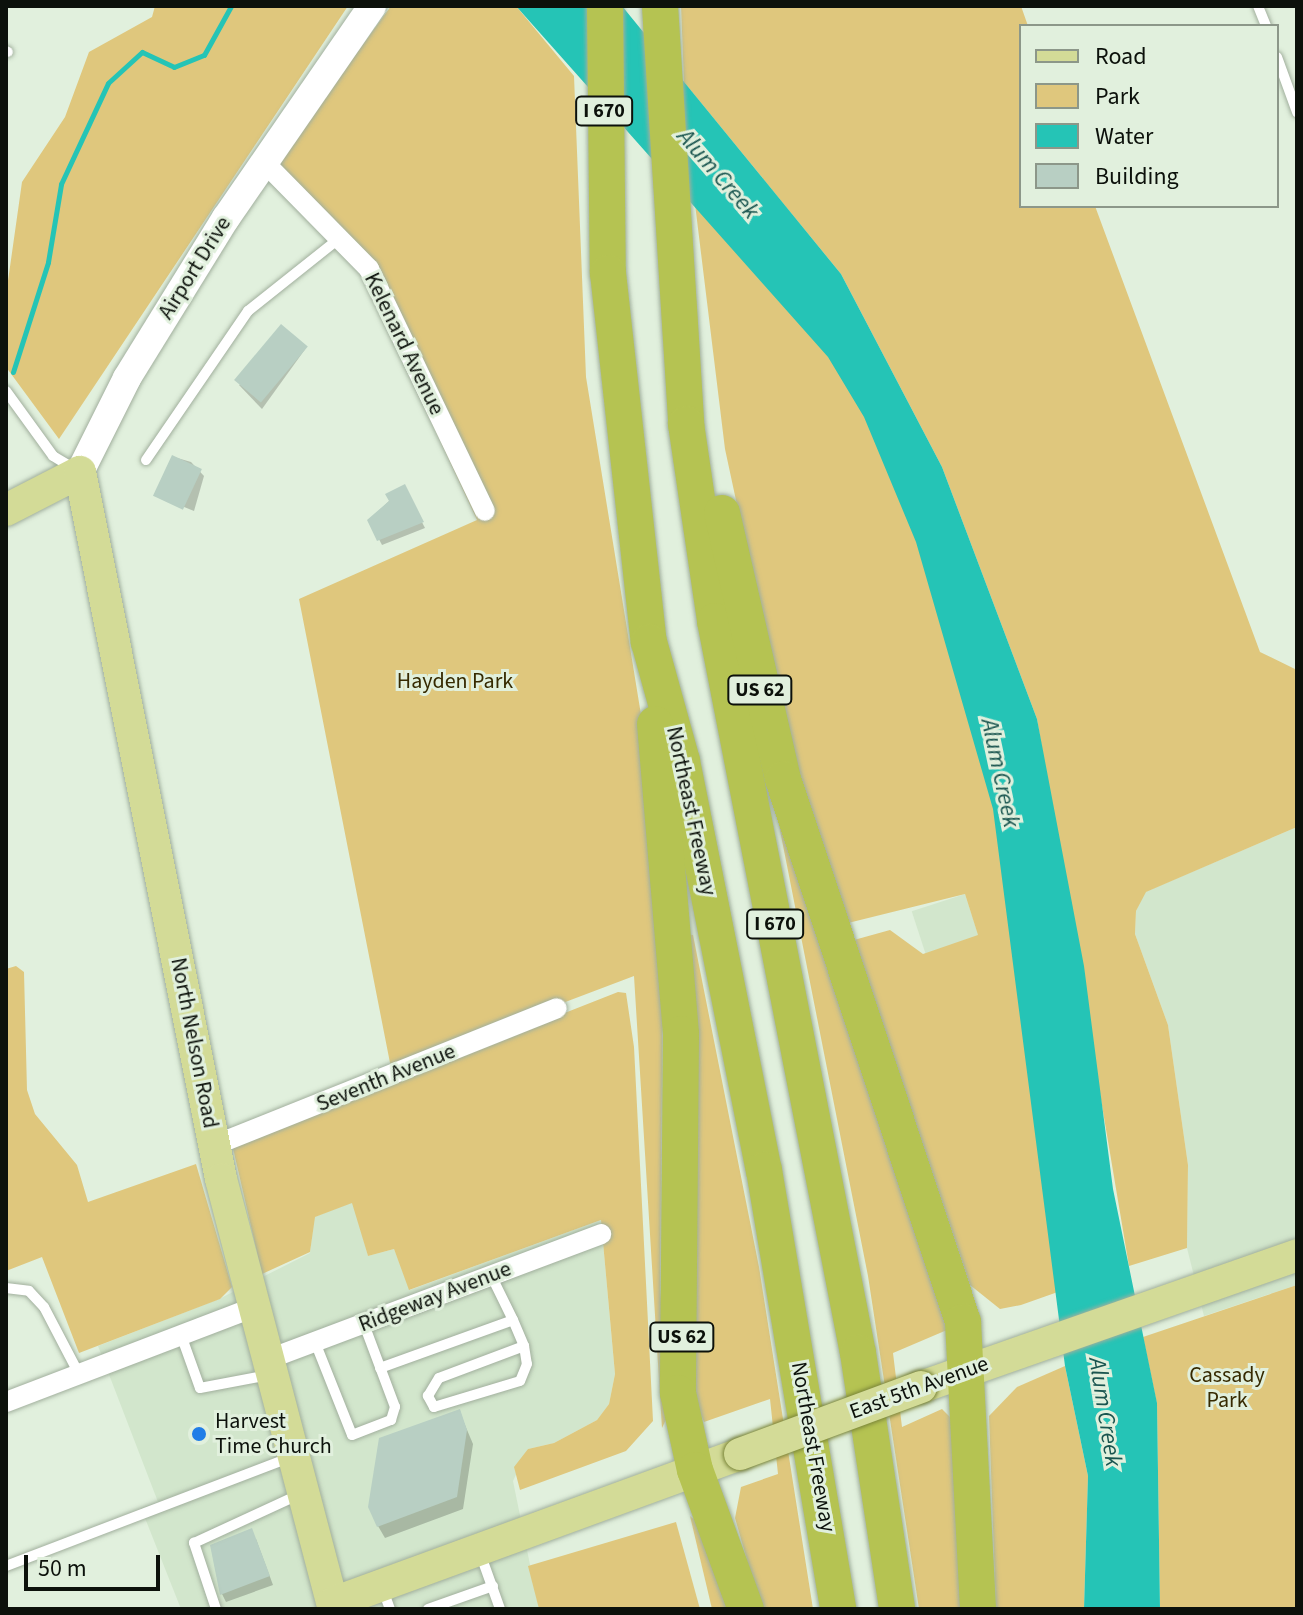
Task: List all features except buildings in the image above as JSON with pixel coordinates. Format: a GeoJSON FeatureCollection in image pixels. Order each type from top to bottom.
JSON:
{"type":"FeatureCollection","features":[{"type":"Feature","properties":{"kind":"highway","name":"Northeast Freeway"},"geometry":{"type":"LineString","coordinates":[[605,6],[606,217],[649,642],[682,761],[764,1170],[838,1609]]}},
{"type":"Feature","properties":{"kind":"highway","name":"I 670"},"geometry":{"type":"LineString","coordinates":[[660,6],[686,424],[715,621],[858,1353],[897,1609]]}},
{"type":"Feature","properties":{"kind":"highway","name":"US 62"},"geometry":{"type":"LineString","coordinates":[[674,256],[779,765],[963,1322],[971,1369]]}},
{"type":"Feature","properties":{"kind":"highway","name":"US 62"},"geometry":{"type":"LineString","coordinates":[[649,642],[681,1034],[678,1393],[695,1470]]}},
{"type":"Feature","properties":{"kind":"highway"},"geometry":{"type":"LineString","coordinates":[[971,1369],[978,1609]]}},
{"type":"Feature","properties":{"kind":"highway"},"geometry":{"type":"LineString","coordinates":[[695,1470],[746,1609]]}},
{"type":"Feature","properties":{"kind":"main road","name":"Airport Drive"},"geometry":{"type":"LineString","coordinates":[[80,472],[127,378],[264,162],[372,6]]}},
{"type":"Feature","properties":{"kind":"main road"},"geometry":{"type":"LineString","coordinates":[[6,510],[80,472]]}},
{"type":"Feature","properties":{"kind":"main road","name":"North Nelson Road"},"geometry":{"type":"LineString","coordinates":[[80,472],[215,1145],[303,1492],[328,1607]]}},
{"type":"Feature","properties":{"kind":"main road","name":"East 5th Avenue"},"geometry":{"type":"LineString","coordinates":[[328,1607],[386,1597],[478,1549],[1016,1352],[1297,1255]]}},
{"type":"Feature","properties":{"kind":"street","name":"Kelenard Avenue"},"geometry":{"type":"LineString","coordinates":[[264,162],[343,236],[369,269],[485,511]]}},
{"type":"Feature","properties":{"kind":"street","name":"Seventh Avenue"},"geometry":{"type":"LineString","coordinates":[[215,1145],[557,1008]]}},
{"type":"Feature","properties":{"kind":"street","name":"Ridgeway Avenue"},"geometry":{"type":"LineString","coordinates":[[271,1367],[315,1342],[601,1234]]}},
{"type":"Feature","properties":{"kind":"street"},"geometry":{"type":"LineString","coordinates":[[6,1402],[255,1307]]}},
{"type":"Feature","properties":{"kind":"lane"},"geometry":{"type":"LineString","coordinates":[[1279,62],[1297,112]]}},
{"type":"Feature","properties":{"kind":"lane"},"geometry":{"type":"LineString","coordinates":[[146,460],[248,311],[343,236]]}},
{"type":"Feature","properties":{"kind":"lane"},"geometry":{"type":"LineString","coordinates":[[6,391],[53,456],[80,472]]}},
{"type":"Feature","properties":{"kind":"lane"},"geometry":{"type":"LineString","coordinates":[[491,1275],[524,1346],[520,1381],[434,1407],[428,1396],[439,1378],[524,1346]]}},
{"type":"Feature","properties":{"kind":"lane"},"geometry":{"type":"LineString","coordinates":[[6,1288],[29,1291],[44,1307],[79,1374]]}},
{"type":"Feature","properties":{"kind":"lane"},"geometry":{"type":"LineString","coordinates":[[380,1368],[513,1320]]}},
{"type":"Feature","properties":{"kind":"lane"},"geometry":{"type":"LineString","coordinates":[[315,1342],[352,1435],[391,1420],[395,1407],[364,1324]]}},
{"type":"Feature","properties":{"kind":"lane"},"geometry":{"type":"LineString","coordinates":[[181,1335],[200,1388],[271,1367]]}},
{"type":"Feature","properties":{"kind":"lane"},"geometry":{"type":"LineString","coordinates":[[6,1566],[294,1456]]}},
{"type":"Feature","properties":{"kind":"lane"},"geometry":{"type":"LineString","coordinates":[[216,1609],[194,1543],[303,1492]]}},
{"type":"Feature","properties":{"kind":"lane"},"geometry":{"type":"LineString","coordinates":[[478,1549],[500,1609]]}},
{"type":"Feature","properties":{"kind":"lane"},"geometry":{"type":"LineString","coordinates":[[428,1609],[493,1586]]}},
{"type":"Feature","properties":{"kind":"shaded area"},"geometry":{"type":"Polygon","coordinates":[[[1297,827],[1297,1285],[1204,1316],[1187,1248],[1188,1165],[1168,1025],[1135,934],[1136,911],[1145,892],[1297,827]]]}},
{"type":"Feature","properties":{"kind":"shaded area"},"geometry":{"type":"Polygon","coordinates":[[[965,894],[981,943],[928,960],[912,911],[965,894]]]}},
{"type":"Feature","properties":{"kind":"shaded area"},"geometry":{"type":"Polygon","coordinates":[[[353,1202],[368,1256],[394,1249],[410,1290],[601,1220],[615,1374],[609,1404],[597,1420],[554,1443],[528,1449],[513,1481],[539,1609],[181,1609],[141,1508],[158,1502],[98,1346],[219,1299],[310,1253],[314,1217],[353,1202]]]}},
{"type":"Feature","properties":{"kind":"green space"},"geometry":{"type":"Polygon","coordinates":[[[155,6],[348,6],[59,439],[6,367],[6,295],[22,182],[65,117],[89,52],[152,17],[155,6]]]}},
{"type":"Feature","properties":{"kind":"green space","name":"Hayden Park"},"geometry":{"type":"Polygon","coordinates":[[[391,6],[516,6],[574,76],[586,377],[650,770],[663,964],[660,1290],[671,1409],[662,1428],[634,976],[391,1068],[299,599],[477,520],[359,267],[268,175],[391,6]]]}},
{"type":"Feature","properties":{"kind":"green space"},"geometry":{"type":"Polygon","coordinates":[[[681,6],[1021,6],[1027,24],[1019,24],[1019,208],[1096,208],[1260,652],[1297,670],[1297,827],[1146,892],[1136,911],[1135,934],[1168,1025],[1188,1165],[1187,1248],[1129,1266],[1037,719],[942,467],[841,274],[684,82],[681,6]]]}},
{"type":"Feature","properties":{"kind":"green space"},"geometry":{"type":"Polygon","coordinates":[[[695,204],[857,348],[998,740],[999,849],[1009,924],[1086,1282],[1021,1305],[1000,1309],[970,1285],[854,940],[890,930],[923,954],[978,935],[965,894],[848,923],[792,761],[725,449],[695,204]]]}},
{"type":"Feature","properties":{"kind":"green space"},"geometry":{"type":"Polygon","coordinates":[[[777,815],[947,1330],[893,1353],[902,1427],[942,1409],[951,1418],[965,1609],[919,1609],[868,1276],[777,815]]]}},
{"type":"Feature","properties":{"kind":"green space"},"geometry":{"type":"Polygon","coordinates":[[[684,934],[693,935],[759,1267],[813,1609],[761,1609],[735,1518],[741,1487],[778,1474],[770,1399],[704,1422],[695,1402],[684,934]]]}},
{"type":"Feature","properties":{"kind":"green space"},"geometry":{"type":"Polygon","coordinates":[[[16,966],[24,972],[27,1090],[35,1114],[77,1165],[88,1202],[196,1164],[232,1287],[220,1299],[79,1353],[42,1257],[6,1271],[6,969],[16,966]]]}},
{"type":"Feature","properties":{"kind":"green space"},"geometry":{"type":"Polygon","coordinates":[[[618,992],[626,993],[634,1047],[653,1421],[626,1451],[520,1490],[514,1467],[528,1449],[554,1443],[597,1420],[609,1404],[615,1374],[601,1220],[409,1290],[394,1249],[368,1256],[352,1203],[315,1217],[310,1252],[262,1274],[232,1144],[618,992]]]}},
{"type":"Feature","properties":{"kind":"green space","name":"Cassady Park"},"geometry":{"type":"Polygon","coordinates":[[[1297,1285],[1297,1609],[1160,1609],[1157,1404],[1143,1337],[1297,1285]]]}},
{"type":"Feature","properties":{"kind":"green space"},"geometry":{"type":"Polygon","coordinates":[[[1065,1366],[1088,1476],[1084,1609],[996,1609],[989,1416],[1017,1387],[1065,1366]]]}},
{"type":"Feature","properties":{"kind":"green space"},"geometry":{"type":"Polygon","coordinates":[[[690,1516],[707,1530],[729,1609],[712,1609],[690,1516]]]}},
{"type":"Feature","properties":{"kind":"green space"},"geometry":{"type":"Polygon","coordinates":[[[676,1522],[700,1609],[539,1609],[528,1566],[676,1522]]]}},
{"type":"Feature","properties":{"kind":"water","name":"Alum Creek"},"geometry":{"type":"Polygon","coordinates":[[[516,6],[622,6],[841,274],[942,467],[1037,719],[1084,966],[1113,1189],[1157,1403],[1160,1609],[1084,1609],[1088,1476],[1065,1366],[993,809],[916,542],[864,417],[828,357],[516,6]]]}},
{"type":"Feature","properties":{"kind":"waterway"},"geometry":{"type":"LineString","coordinates":[[13,372],[48,262],[61,184],[108,83],[142,52],[174,67],[204,55],[231,6]]}},
{"type":"Feature","properties":{"kind":"place","name":"Harvest Time Church"},"geometry":{"type":"Point","coordinates":[199,1434]}}]}
